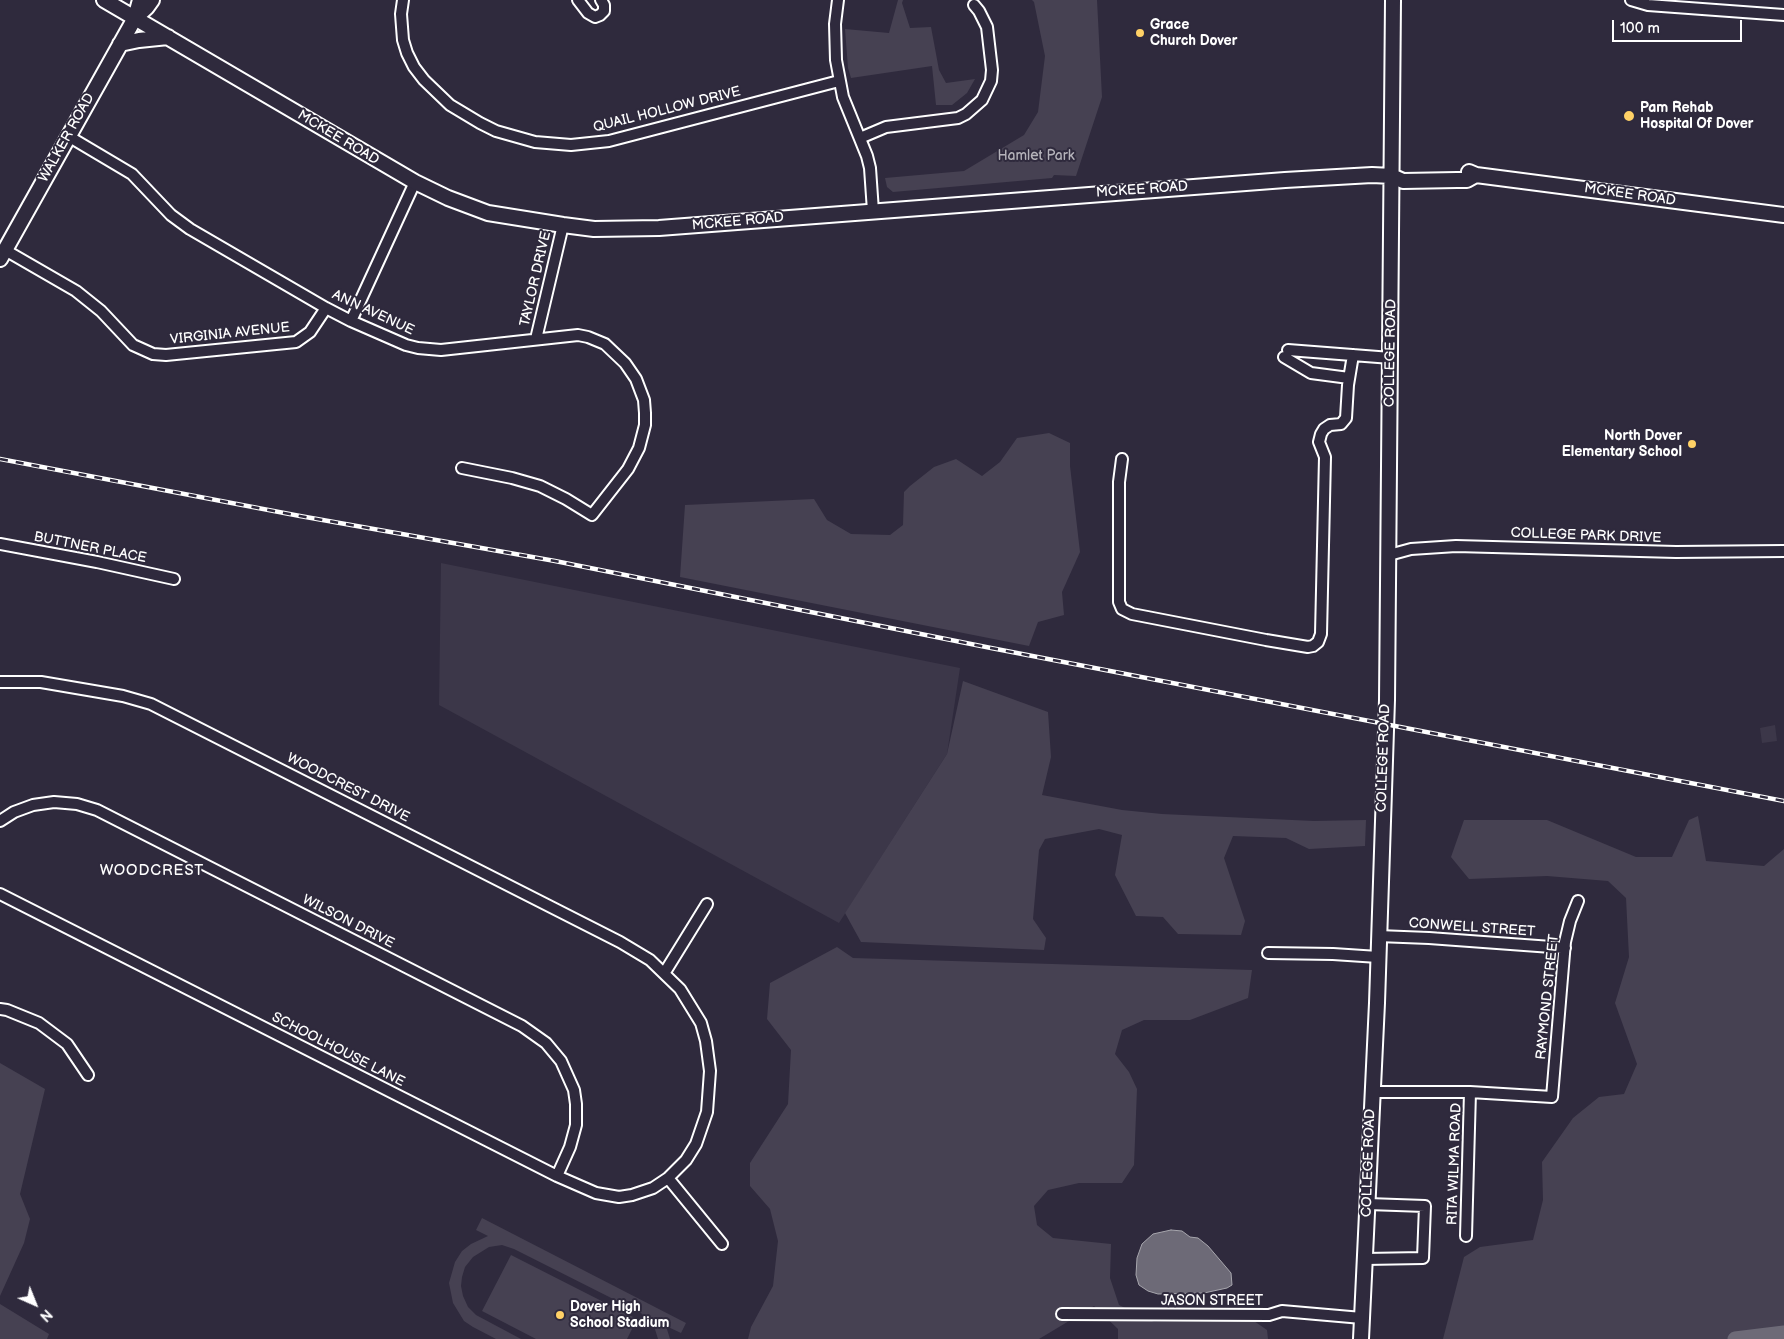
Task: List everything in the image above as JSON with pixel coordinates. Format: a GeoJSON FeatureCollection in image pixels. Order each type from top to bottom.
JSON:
{"type":"FeatureCollection","features":[{"type":"Feature","properties":{"kind":"main road","name":"MCKEE ROAD"},"geometry":{"type":"LineString","coordinates":[[104,0],[415,182],[448,198],[488,213],[594,229],[659,228],[1372,175],[1392,176],[1403,181],[1467,180],[1476,175],[1784,215]]}},
{"type":"Feature","properties":{"kind":"main road","name":"WALKER ROAD"},"geometry":{"type":"LineString","coordinates":[[3,255],[135,18],[140,0]]}},
{"type":"Feature","properties":{"kind":"main road","name":"WALKER ROAD"},"geometry":{"type":"LineString","coordinates":[[135,18],[147,8],[152,0]]}},
{"type":"Feature","properties":{"kind":"main road","name":"COLLEGE ROAD"},"geometry":{"type":"LineString","coordinates":[[1361,1339],[1368,1204],[1387,700],[1393,0]]}},
{"type":"Feature","properties":{"kind":"main road"},"geometry":{"type":"LineString","coordinates":[[120,44],[168,37]]}},
{"type":"Feature","properties":{"kind":"street","name":"QUAIL HOLLOW DRIVE"},"geometry":{"type":"LineString","coordinates":[[403,0],[401,14],[403,40],[414,67],[424,80],[450,104],[480,124],[505,134],[535,142],[571,145],[609,141],[839,81]]}},
{"type":"Feature","properties":{"kind":"street"},"geometry":{"type":"LineString","coordinates":[[578,0],[588,13],[595,17],[604,11],[604,5],[601,0]]}},
{"type":"Feature","properties":{"kind":"street"},"geometry":{"type":"LineString","coordinates":[[838,0],[834,41],[839,81],[870,168],[873,211]]}},
{"type":"Feature","properties":{"kind":"street"},"geometry":{"type":"LineString","coordinates":[[1631,0],[1648,5],[1784,15]]}},
{"type":"Feature","properties":{"kind":"street"},"geometry":{"type":"LineString","coordinates":[[860,138],[886,127],[958,118],[975,108],[982,100],[991,81],[992,70],[987,27],[974,5]]}},
{"type":"Feature","properties":{"kind":"street","name":"ANN AVENUE"},"geometry":{"type":"LineString","coordinates":[[68,136],[132,174],[171,215],[190,228],[351,321],[406,345],[429,350],[457,349],[578,335],[597,340],[617,354],[625,363],[640,389],[645,412],[645,425],[639,448],[628,469],[592,515],[540,486],[462,468]]}},
{"type":"Feature","properties":{"kind":"street"},"geometry":{"type":"LineString","coordinates":[[351,321],[415,182]]}},
{"type":"Feature","properties":{"kind":"street","name":"TAYLOR DRIVE"},"geometry":{"type":"LineString","coordinates":[[536,339],[563,225]]}},
{"type":"Feature","properties":{"kind":"street","name":"VIRGINIA AVENUE"},"geometry":{"type":"LineString","coordinates":[[3,255],[76,291],[101,310],[133,345],[153,354],[166,355],[296,342],[310,332],[326,308]]}},
{"type":"Feature","properties":{"kind":"street"},"geometry":{"type":"LineString","coordinates":[[1349,378],[1311,373],[1286,354],[1353,355],[1390,358]]}},
{"type":"Feature","properties":{"kind":"street"},"geometry":{"type":"LineString","coordinates":[[1122,459],[1119,482],[1118,602],[1122,609],[1132,614],[1266,640],[1308,647],[1313,646],[1318,642],[1321,634],[1325,457],[1320,442],[1321,434],[1330,425],[1341,424],[1346,418],[1353,355]]}},
{"type":"Feature","properties":{"kind":"street","name":"BUTTNER PLACE"},"geometry":{"type":"LineString","coordinates":[[0,544],[174,579]]}},
{"type":"Feature","properties":{"kind":"street","name":"COLLEGE PARK DRIVE"},"geometry":{"type":"LineString","coordinates":[[1389,555],[1411,549],[1456,546],[1667,552],[1784,551]]}},
{"type":"Feature","properties":{"kind":"street","name":"WOODCREST DRIVE"},"geometry":{"type":"LineString","coordinates":[[0,682],[41,682],[123,696],[151,704],[612,938],[650,960],[665,972],[680,989],[701,1023],[706,1041],[710,1071],[707,1112],[696,1144],[686,1160],[668,1178]]}},
{"type":"Feature","properties":{"kind":"street","name":"WILSON DRIVE"},"geometry":{"type":"LineString","coordinates":[[0,821],[14,812],[33,805],[54,802],[77,804],[97,810],[522,1026],[546,1043],[561,1060],[574,1090],[576,1124],[570,1147],[557,1176]]}},
{"type":"Feature","properties":{"kind":"street","name":"SCHOOLHOUSE LANE"},"geometry":{"type":"LineString","coordinates":[[0,894],[596,1194],[619,1197],[632,1195],[653,1188],[668,1178]]}},
{"type":"Feature","properties":{"kind":"street","name":"RAYMOND STREET"},"geometry":{"type":"LineString","coordinates":[[1470,1092],[1552,1097],[1565,948],[1570,921],[1578,901]]}},
{"type":"Feature","properties":{"kind":"street"},"geometry":{"type":"LineString","coordinates":[[665,972],[707,904]]}},
{"type":"Feature","properties":{"kind":"street","name":"CONWELL STREET"},"geometry":{"type":"LineString","coordinates":[[1378,936],[1565,948]]}},
{"type":"Feature","properties":{"kind":"street"},"geometry":{"type":"LineString","coordinates":[[1268,952],[1378,957]]}},
{"type":"Feature","properties":{"kind":"street"},"geometry":{"type":"LineString","coordinates":[[0,1010],[7,1010],[38,1023],[67,1044],[88,1075]]}},
{"type":"Feature","properties":{"kind":"street"},"geometry":{"type":"LineString","coordinates":[[1372,1092],[1470,1092]]}},
{"type":"Feature","properties":{"kind":"street","name":"RITA WILMA ROAD"},"geometry":{"type":"LineString","coordinates":[[1466,1236],[1470,1092]]}},
{"type":"Feature","properties":{"kind":"street"},"geometry":{"type":"LineString","coordinates":[[668,1178],[722,1244]]}},
{"type":"Feature","properties":{"kind":"street"},"geometry":{"type":"LineString","coordinates":[[1365,1259],[1423,1258],[1424,1206],[1368,1204]]}},
{"type":"Feature","properties":{"kind":"street","name":"JASON STREET"},"geometry":{"type":"LineString","coordinates":[[1062,1314],[1268,1315],[1282,1311],[1362,1318]]}},
{"type":"Feature","properties":{"kind":"shaded area"},"geometry":{"type":"Polygon","coordinates":[[[441,563],[960,668],[947,754],[839,923],[439,705],[441,563]]]}},
{"type":"Feature","properties":{"kind":"shaded area"},"geometry":{"type":"Polygon","coordinates":[[[1775,725],[1777,741],[1762,743],[1760,728],[1775,725]]]}},
{"type":"Feature","properties":{"kind":"shaded area"},"geometry":{"type":"Polygon","coordinates":[[[1171,1230],[1182,1231],[1190,1237],[1198,1238],[1208,1246],[1231,1273],[1232,1285],[1227,1288],[1204,1293],[1158,1294],[1148,1291],[1139,1285],[1136,1275],[1137,1258],[1142,1244],[1153,1234],[1171,1230]]]}},
{"type":"Feature","properties":{"kind":"green space"},"geometry":{"type":"Polygon","coordinates":[[[898,0],[903,0],[902,3],[910,28],[931,27],[939,70],[946,83],[975,79],[967,93],[952,105],[936,105],[932,66],[851,78],[848,68],[845,29],[889,33],[898,0]]]}},
{"type":"Feature","properties":{"kind":"green space","name":"Hamlet Park"},"geometry":{"type":"Polygon","coordinates":[[[1032,0],[1097,0],[1102,97],[1076,176],[1054,175],[1052,178],[893,192],[887,187],[885,178],[964,171],[1024,135],[1038,112],[1045,56],[1032,0]]]}},
{"type":"Feature","properties":{"kind":"green space"},"geometry":{"type":"Polygon","coordinates":[[[1049,433],[1070,443],[1070,466],[1080,552],[1062,592],[1064,615],[1038,622],[1029,646],[680,577],[685,505],[814,499],[827,520],[851,534],[890,535],[903,525],[904,492],[934,467],[956,459],[982,476],[1000,462],[1017,438],[1049,433]]]}},
{"type":"Feature","properties":{"kind":"green space"},"geometry":{"type":"Polygon","coordinates":[[[963,681],[1048,712],[1051,757],[1042,795],[1122,810],[1162,814],[1314,821],[1366,820],[1365,846],[1309,849],[1286,838],[1233,836],[1224,858],[1245,921],[1241,935],[1178,934],[1163,917],[1136,916],[1115,875],[1122,835],[1099,829],[1045,839],[1039,850],[1033,919],[1046,938],[1044,950],[861,942],[845,913],[947,754],[963,681]]]}},
{"type":"Feature","properties":{"kind":"green space"},"geometry":{"type":"Polygon","coordinates":[[[1698,816],[1706,861],[1764,866],[1784,849],[1784,1339],[1443,1339],[1464,1257],[1480,1247],[1533,1240],[1543,1200],[1542,1162],[1573,1118],[1599,1097],[1624,1094],[1637,1064],[1615,1003],[1629,957],[1626,898],[1608,881],[1547,876],[1469,879],[1451,857],[1464,820],[1547,820],[1636,857],[1672,857],[1689,820],[1698,816]]]}},
{"type":"Feature","properties":{"kind":"green space"},"geometry":{"type":"Polygon","coordinates":[[[837,947],[853,958],[1252,970],[1248,998],[1190,1020],[1144,1020],[1122,1030],[1115,1054],[1129,1072],[1137,1089],[1134,1165],[1122,1183],[1079,1183],[1048,1190],[1034,1206],[1037,1225],[1053,1238],[1111,1244],[1110,1278],[1119,1305],[1154,1322],[1254,1321],[1267,1330],[1268,1339],[1118,1339],[1118,1329],[1094,1306],[1039,1339],[748,1339],[751,1327],[773,1286],[778,1241],[770,1209],[750,1186],[750,1163],[788,1104],[791,1050],[767,1019],[770,983],[837,947]]]}},
{"type":"Feature","properties":{"kind":"green space"},"geometry":{"type":"Polygon","coordinates":[[[0,1063],[45,1089],[20,1194],[30,1219],[24,1243],[0,1296],[0,1063]]]}},
{"type":"Feature","properties":{"kind":"green space"},"geometry":{"type":"Polygon","coordinates":[[[482,1218],[686,1323],[681,1333],[666,1326],[670,1339],[658,1339],[654,1326],[641,1313],[514,1249],[502,1245],[489,1247],[473,1257],[465,1267],[461,1286],[463,1296],[468,1307],[476,1315],[521,1339],[496,1339],[473,1327],[464,1321],[453,1303],[449,1283],[455,1262],[462,1251],[471,1244],[488,1236],[476,1230],[482,1218]]]}},
{"type":"Feature","properties":{"kind":"green space"},"geometry":{"type":"Polygon","coordinates":[[[511,1255],[637,1319],[627,1339],[536,1339],[482,1311],[511,1255]]]}},
{"type":"Feature","properties":{"kind":"green space"},"geometry":{"type":"Polygon","coordinates":[[[0,1304],[49,1334],[47,1339],[0,1339],[0,1304]]]}},
{"type":"Feature","properties":{"kind":"waterway"},"geometry":{"type":"LineString","coordinates":[[1735,1339],[1784,1333]]}},
{"type":"Feature","properties":{"kind":"railway"},"geometry":{"type":"LineString","coordinates":[[0,459],[300,516],[555,561],[991,648],[1784,801]]}},
{"type":"Feature","properties":{"kind":"place","name":"Grace Church Dover"},"geometry":{"type":"Point","coordinates":[1140,33]}},
{"type":"Feature","properties":{"kind":"place","name":"Pam Rehab Hospital Of Dover"},"geometry":{"type":"Point","coordinates":[1629,116]}},
{"type":"Feature","properties":{"kind":"place","name":"North Dover Elementary School"},"geometry":{"type":"Point","coordinates":[1692,444]}},
{"type":"Feature","properties":{"kind":"place","name":"Dover High School Stadium"},"geometry":{"type":"Point","coordinates":[560,1315]}},
{"type":"Feature","properties":{"kind":"district","name":"WOODCREST"},"geometry":{"type":"Point","coordinates":[152,871]}}]}
